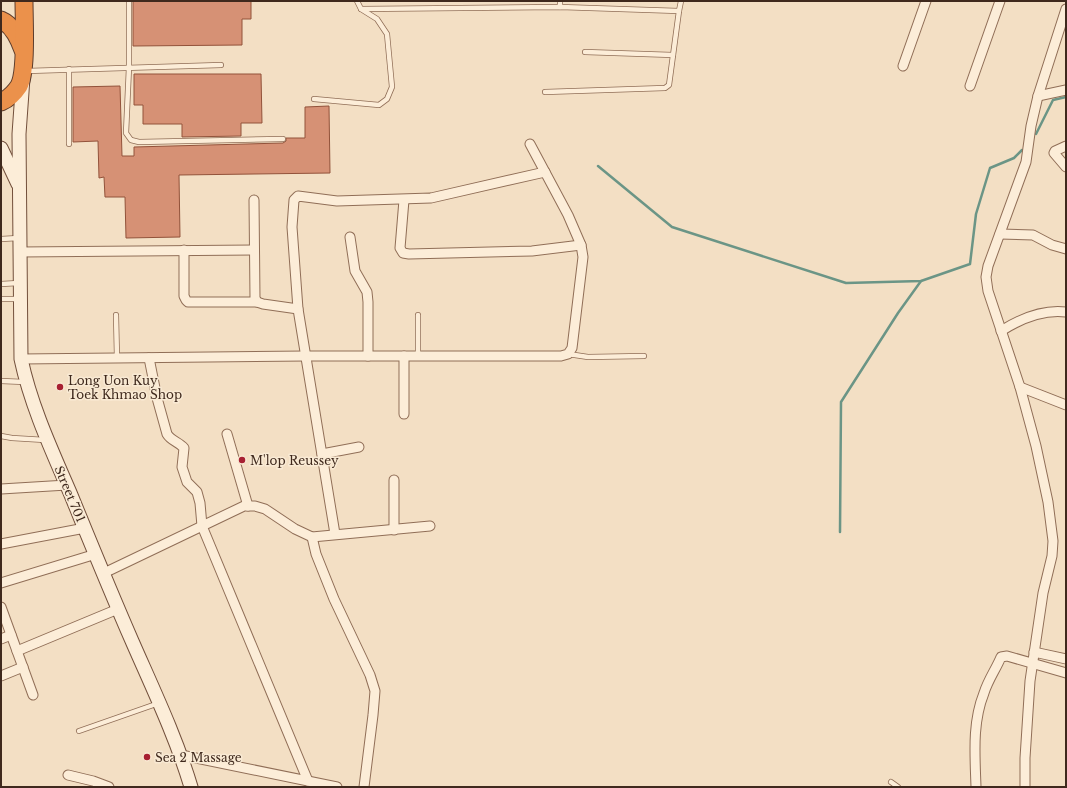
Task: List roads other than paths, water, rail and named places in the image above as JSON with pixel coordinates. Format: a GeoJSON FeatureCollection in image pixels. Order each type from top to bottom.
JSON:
{"type":"FeatureCollection","features":[{"type":"Feature","properties":{"kind":"highway"},"geometry":{"type":"LineString","coordinates":[[1,102],[13,94],[20,85],[23,71],[24,52],[24,1]]}},
{"type":"Feature","properties":{"kind":"highway"},"geometry":{"type":"LineString","coordinates":[[1,20],[6,23],[14,33],[24,52]]}},
{"type":"Feature","properties":{"kind":"main road","name":"Street 701"},"geometry":{"type":"LineString","coordinates":[[23,71],[19,134],[20,299],[21,359],[26,382],[47,440],[104,573],[118,610],[181,755],[191,787]]}},
{"type":"Feature","properties":{"kind":"main road"},"geometry":{"type":"LineString","coordinates":[[1,148],[19,187]]}},
{"type":"Feature","properties":{"kind":"street"},"geometry":{"type":"LineString","coordinates":[[903,66],[926,1]]}},
{"type":"Feature","properties":{"kind":"street"},"geometry":{"type":"LineString","coordinates":[[970,86],[1000,1]]}},
{"type":"Feature","properties":{"kind":"street"},"geometry":{"type":"LineString","coordinates":[[1025,787],[1025,758],[1032,664],[1043,593],[1052,556],[1053,541],[1048,502],[1036,446],[1020,387],[988,291],[986,277],[988,266],[1026,162],[1031,126],[1038,96],[1066,9]]}},
{"type":"Feature","properties":{"kind":"street"},"geometry":{"type":"LineString","coordinates":[[1038,96],[1066,90]]}},
{"type":"Feature","properties":{"kind":"street"},"geometry":{"type":"LineString","coordinates":[[21,359],[306,356],[561,356],[568,354],[572,348],[573,341],[583,257],[582,245],[530,144]]}},
{"type":"Feature","properties":{"kind":"street"},"geometry":{"type":"LineString","coordinates":[[1066,146],[1055,151],[1054,153],[1066,167]]}},
{"type":"Feature","properties":{"kind":"street"},"geometry":{"type":"LineString","coordinates":[[335,534],[298,309],[292,226],[294,200],[298,196],[337,201],[431,198],[545,172]]}},
{"type":"Feature","properties":{"kind":"street"},"geometry":{"type":"LineString","coordinates":[[254,200],[255,298],[257,302]]}},
{"type":"Feature","properties":{"kind":"street"},"geometry":{"type":"LineString","coordinates":[[404,200],[400,248],[402,253],[532,251],[582,245]]}},
{"type":"Feature","properties":{"kind":"street"},"geometry":{"type":"LineString","coordinates":[[1000,234],[1033,235],[1052,245],[1066,249]]}},
{"type":"Feature","properties":{"kind":"street"},"geometry":{"type":"LineString","coordinates":[[350,237],[355,271],[367,292],[368,356]]}},
{"type":"Feature","properties":{"kind":"street"},"geometry":{"type":"LineString","coordinates":[[184,250],[184,296],[188,302],[257,302],[298,309]]}},
{"type":"Feature","properties":{"kind":"street"},"geometry":{"type":"LineString","coordinates":[[20,252],[254,250]]}},
{"type":"Feature","properties":{"kind":"street"},"geometry":{"type":"LineString","coordinates":[[1001,331],[1025,318],[1055,310],[1066,312]]}},
{"type":"Feature","properties":{"kind":"street"},"geometry":{"type":"LineString","coordinates":[[404,356],[404,414]]}},
{"type":"Feature","properties":{"kind":"street"},"geometry":{"type":"LineString","coordinates":[[149,358],[157,398],[167,434],[170,439],[180,444],[184,448],[182,467],[187,482],[197,492],[200,503],[202,526],[308,781]]}},
{"type":"Feature","properties":{"kind":"street"},"geometry":{"type":"LineString","coordinates":[[1020,387],[1066,405]]}},
{"type":"Feature","properties":{"kind":"street"},"geometry":{"type":"LineString","coordinates":[[227,434],[248,506]]}},
{"type":"Feature","properties":{"kind":"street"},"geometry":{"type":"LineString","coordinates":[[322,454],[359,447]]}},
{"type":"Feature","properties":{"kind":"street"},"geometry":{"type":"LineString","coordinates":[[394,480],[394,530]]}},
{"type":"Feature","properties":{"kind":"street"},"geometry":{"type":"LineString","coordinates":[[1,489],[66,485]]}},
{"type":"Feature","properties":{"kind":"street"},"geometry":{"type":"LineString","coordinates":[[104,573],[244,506],[265,509],[295,529],[312,537],[430,526]]}},
{"type":"Feature","properties":{"kind":"street"},"geometry":{"type":"LineString","coordinates":[[1,544],[85,528]]}},
{"type":"Feature","properties":{"kind":"street"},"geometry":{"type":"LineString","coordinates":[[312,537],[334,599],[370,675],[375,691],[374,715],[364,787]]}},
{"type":"Feature","properties":{"kind":"street"},"geometry":{"type":"LineString","coordinates":[[1,583],[96,554]]}},
{"type":"Feature","properties":{"kind":"street"},"geometry":{"type":"LineString","coordinates":[[1,608],[33,695]]}},
{"type":"Feature","properties":{"kind":"street"},"geometry":{"type":"LineString","coordinates":[[17,651],[118,610]]}},
{"type":"Feature","properties":{"kind":"street"},"geometry":{"type":"LineString","coordinates":[[1,639],[11,635]]}},
{"type":"Feature","properties":{"kind":"street"},"geometry":{"type":"LineString","coordinates":[[1034,652],[1066,659]]}},
{"type":"Feature","properties":{"kind":"street"},"geometry":{"type":"LineString","coordinates":[[976,787],[976,718],[984,693],[1002,657],[1007,656],[1066,673]]}},
{"type":"Feature","properties":{"kind":"street"},"geometry":{"type":"LineString","coordinates":[[1,676],[23,666]]}},
{"type":"Feature","properties":{"kind":"street"},"geometry":{"type":"LineString","coordinates":[[181,755],[337,787]]}},
{"type":"Feature","properties":{"kind":"street"},"geometry":{"type":"LineString","coordinates":[[68,775],[93,781],[109,787]]}},
{"type":"Feature","properties":{"kind":"lane"},"geometry":{"type":"LineString","coordinates":[[129,1],[129,67],[126,132],[131,140],[139,142],[283,139]]}},
{"type":"Feature","properties":{"kind":"lane"},"geometry":{"type":"LineString","coordinates":[[314,99],[379,105],[387,99],[392,87],[387,34],[377,19],[361,9],[357,1]]}},
{"type":"Feature","properties":{"kind":"lane"},"geometry":{"type":"LineString","coordinates":[[560,1],[560,7]]}},
{"type":"Feature","properties":{"kind":"lane"},"geometry":{"type":"LineString","coordinates":[[545,92],[665,88],[669,85],[681,1]]}},
{"type":"Feature","properties":{"kind":"lane"},"geometry":{"type":"LineString","coordinates":[[361,9],[560,7],[679,11]]}},
{"type":"Feature","properties":{"kind":"lane"},"geometry":{"type":"LineString","coordinates":[[585,52],[673,55]]}},
{"type":"Feature","properties":{"kind":"lane"},"geometry":{"type":"LineString","coordinates":[[23,71],[221,65]]}},
{"type":"Feature","properties":{"kind":"lane"},"geometry":{"type":"LineString","coordinates":[[69,69],[69,144]]}},
{"type":"Feature","properties":{"kind":"lane"},"geometry":{"type":"LineString","coordinates":[[1,239],[20,238]]}},
{"type":"Feature","properties":{"kind":"lane"},"geometry":{"type":"LineString","coordinates":[[1,284],[20,283]]}},
{"type":"Feature","properties":{"kind":"lane"},"geometry":{"type":"LineString","coordinates":[[1,299],[20,299]]}},
{"type":"Feature","properties":{"kind":"lane"},"geometry":{"type":"LineString","coordinates":[[116,315],[117,358]]}},
{"type":"Feature","properties":{"kind":"lane"},"geometry":{"type":"LineString","coordinates":[[418,315],[418,356]]}},
{"type":"Feature","properties":{"kind":"lane"},"geometry":{"type":"LineString","coordinates":[[568,354],[588,358],[644,356]]}},
{"type":"Feature","properties":{"kind":"lane"},"geometry":{"type":"LineString","coordinates":[[1,381],[26,382]]}},
{"type":"Feature","properties":{"kind":"lane"},"geometry":{"type":"LineString","coordinates":[[1,436],[47,440]]}},
{"type":"Feature","properties":{"kind":"lane"},"geometry":{"type":"LineString","coordinates":[[79,731],[159,703]]}},
{"type":"Feature","properties":{"kind":"lane"},"geometry":{"type":"LineString","coordinates":[[891,782],[898,787]]}},
{"type":"Feature","properties":{"kind":"waterway"},"geometry":{"type":"LineString","coordinates":[[1036,134],[1053,100],[1066,97]]}},
{"type":"Feature","properties":{"kind":"waterway"},"geometry":{"type":"LineString","coordinates":[[598,166],[672,227],[846,283],[921,281],[970,264],[976,214],[990,168],[1014,158],[1022,150]]}},
{"type":"Feature","properties":{"kind":"waterway"},"geometry":{"type":"LineString","coordinates":[[840,532],[841,402],[898,313],[921,281]]}},
{"type":"Feature","properties":{"kind":"place","name":"Long Uon Kuy Toek Khmao Shop"},"geometry":{"type":"Point","coordinates":[60,387]}},
{"type":"Feature","properties":{"kind":"place","name":"M'lop Reussey"},"geometry":{"type":"Point","coordinates":[242,460]}},
{"type":"Feature","properties":{"kind":"place","name":"Sea 2 Massage"},"geometry":{"type":"Point","coordinates":[147,757]}}]}
